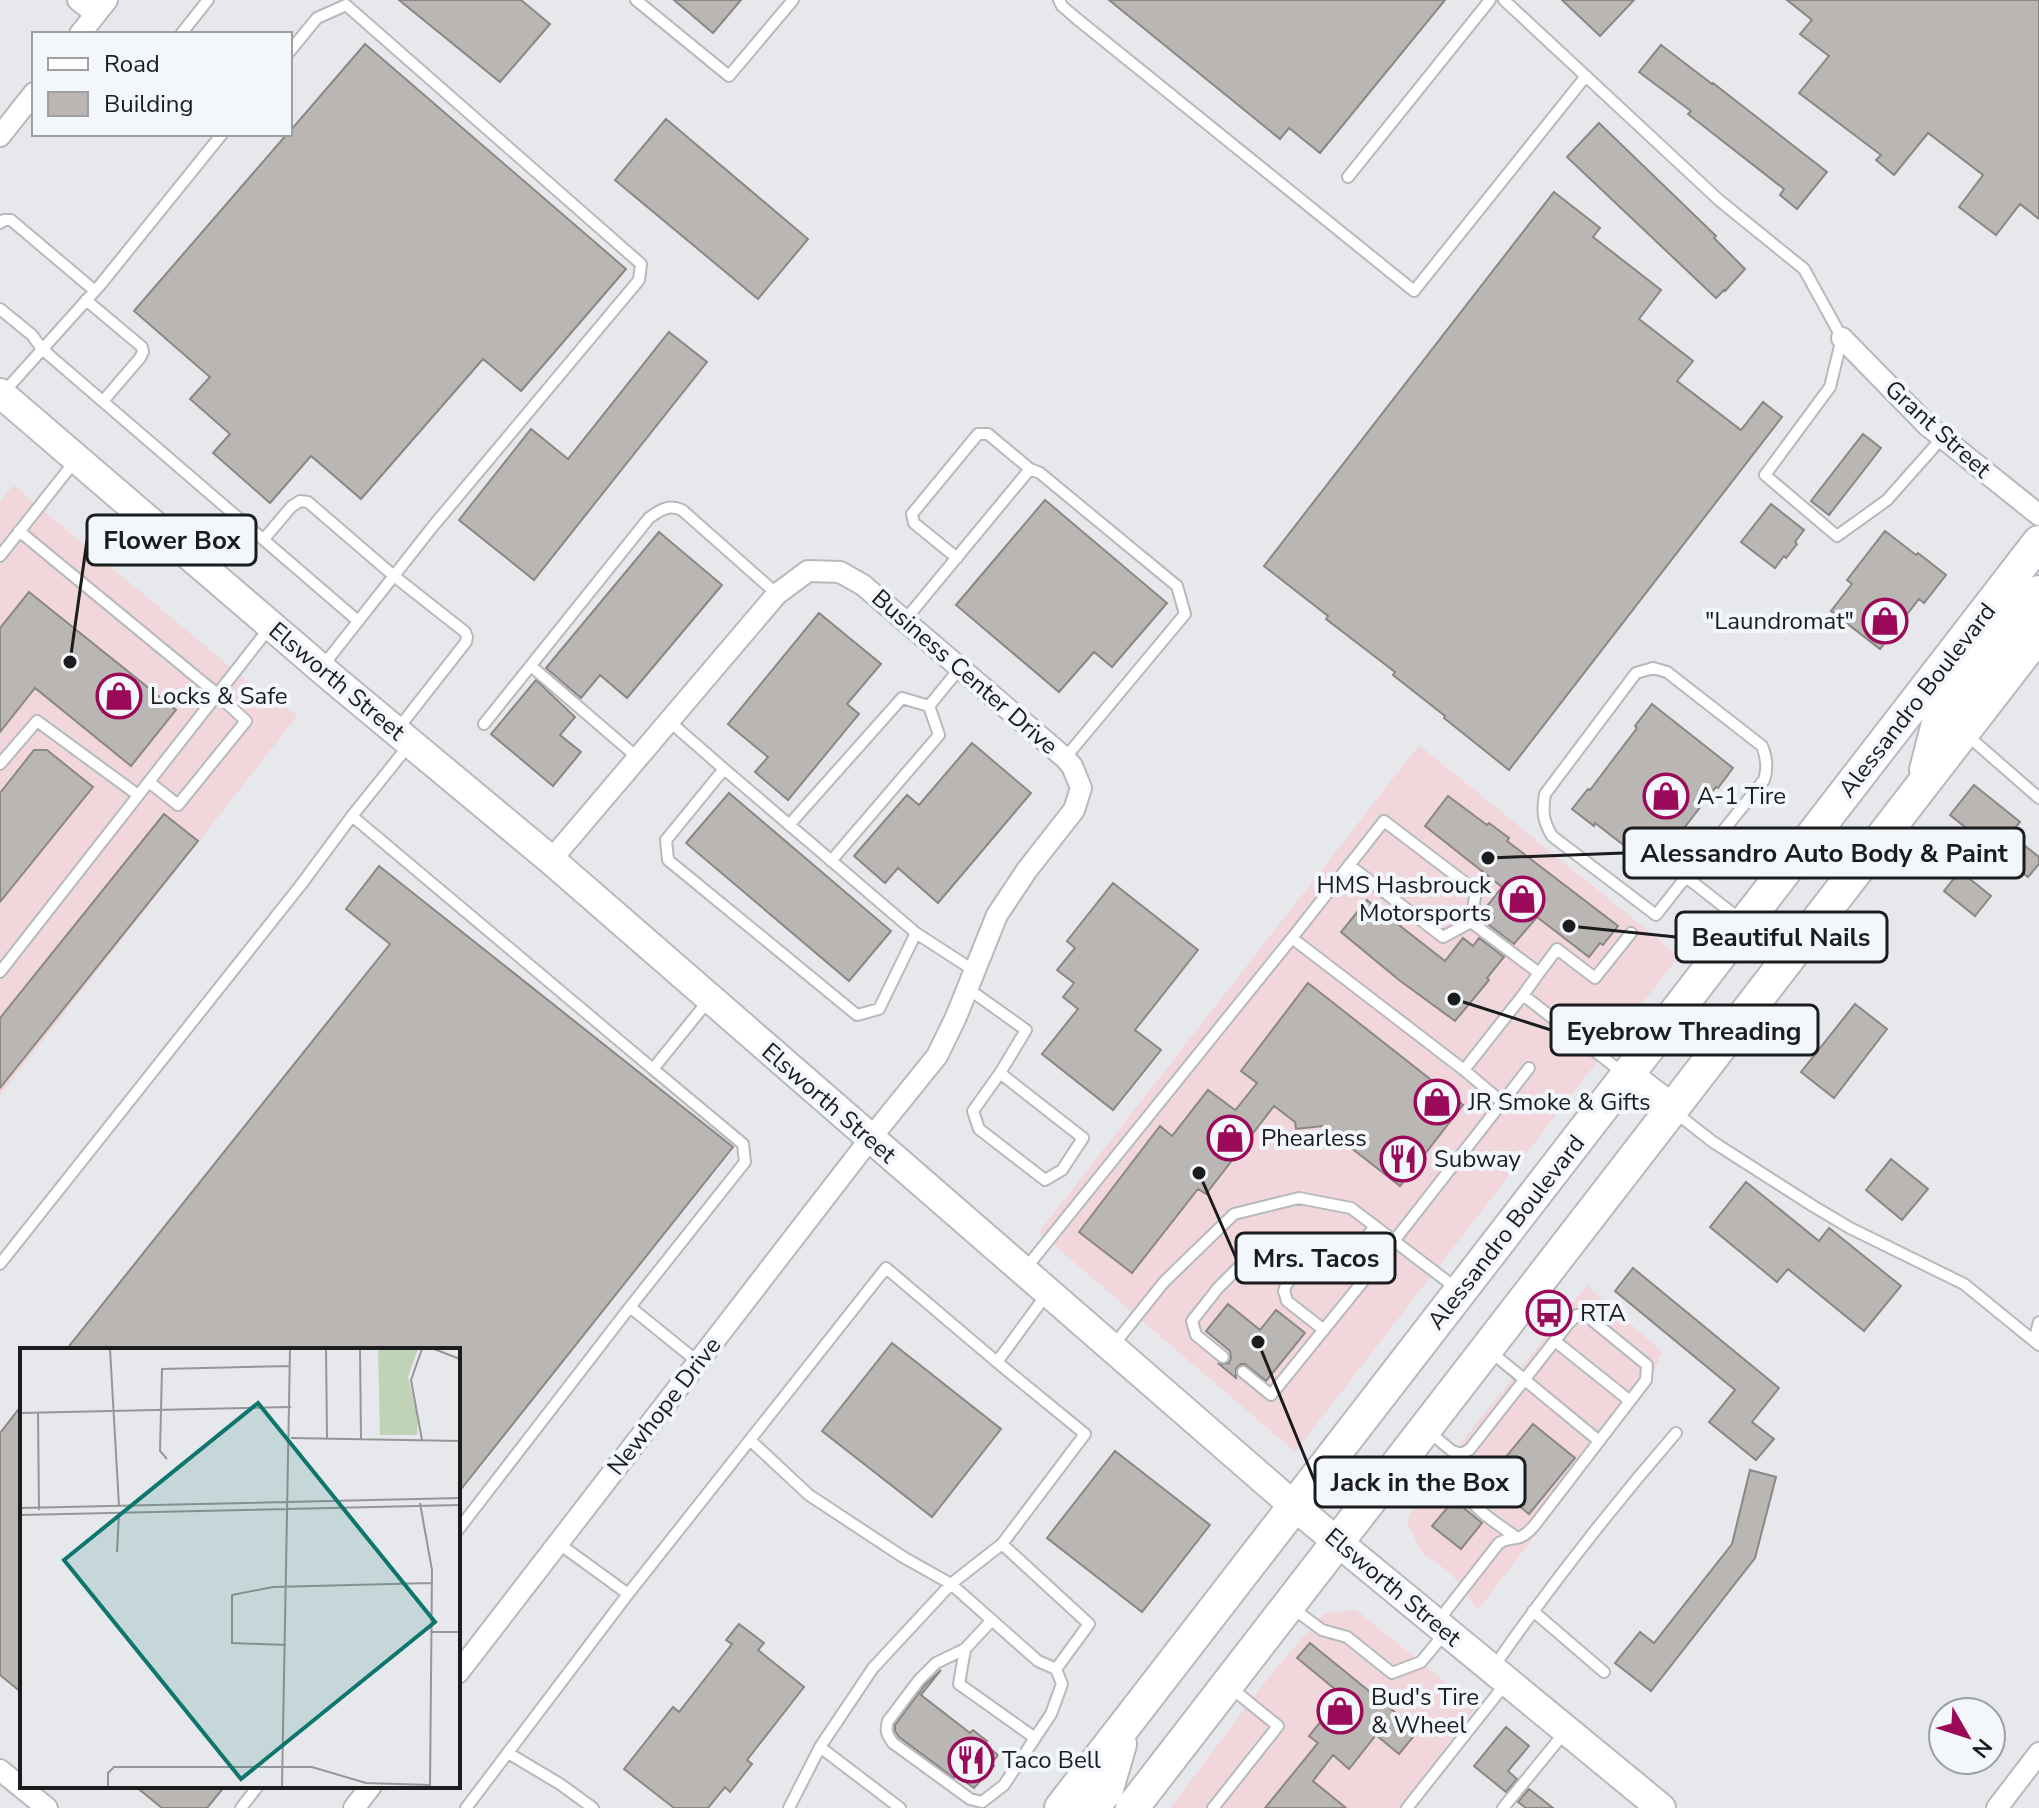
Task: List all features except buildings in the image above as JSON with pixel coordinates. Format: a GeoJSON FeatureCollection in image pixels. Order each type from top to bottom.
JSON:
{"type":"FeatureCollection","features":[{"type":"Feature","properties":{"kind":"main road","name":"Alessandro Boulevard"},"geometry":{"type":"LineString","coordinates":[[1061,1808],[2039,542]]}},
{"type":"Feature","properties":{"kind":"main road"},"geometry":{"type":"LineString","coordinates":[[1922,785],[1938,723],[2039,592]]}},
{"type":"Feature","properties":{"kind":"main road"},"geometry":{"type":"LineString","coordinates":[[1132,1808],[2039,634]]}},
{"type":"Feature","properties":{"kind":"main road"},"geometry":{"type":"LineString","coordinates":[[1628,1077],[1671,1110]]}},
{"type":"Feature","properties":{"kind":"main road"},"geometry":{"type":"LineString","coordinates":[[1093,1808],[1107,1789],[1125,1726]]}},
{"type":"Feature","properties":{"kind":"street"},"geometry":{"type":"LineString","coordinates":[[78,0],[101,7],[82,32]]}},
{"type":"Feature","properties":{"kind":"street"},"geometry":{"type":"LineString","coordinates":[[0,136],[32,96]]}},
{"type":"Feature","properties":{"kind":"street","name":"Grant Street"},"geometry":{"type":"LineString","coordinates":[[1842,338],[1928,426],[2039,515]]}},
{"type":"Feature","properties":{"kind":"street","name":"Elsworth Street"},"geometry":{"type":"LineString","coordinates":[[1,394],[321,669],[551,860],[1294,1506],[1661,1808]]}},
{"type":"Feature","properties":{"kind":"street","name":"Business Center Drive"},"geometry":{"type":"LineString","coordinates":[[551,860],[777,594],[808,571],[840,572],[863,585],[1065,758],[1072,766],[1081,788],[1074,810],[1027,870],[997,915],[937,1056],[870,1139]]}},
{"type":"Feature","properties":{"kind":"street","name":"Newhope Drive"},"geometry":{"type":"LineString","coordinates":[[460,1670],[870,1139]]}},
{"type":"Feature","properties":{"kind":"street"},"geometry":{"type":"LineString","coordinates":[[1997,1808],[2039,1753]]}},
{"type":"Feature","properties":{"kind":"street"},"geometry":{"type":"LineString","coordinates":[[0,1770],[20,1786]]}},
{"type":"Feature","properties":{"kind":"street"},"geometry":{"type":"LineString","coordinates":[[22,1788],[47,1808]]}},
{"type":"Feature","properties":{"kind":"street"},"geometry":{"type":"LineString","coordinates":[[354,1808],[369,1788]]}},
{"type":"Feature","properties":{"kind":"lane"},"geometry":{"type":"LineString","coordinates":[[183,32],[208,0]]}},
{"type":"Feature","properties":{"kind":"lane"},"geometry":{"type":"LineString","coordinates":[[636,0],[729,76],[793,0]]}},
{"type":"Feature","properties":{"kind":"lane"},"geometry":{"type":"LineString","coordinates":[[1059,0],[1076,18],[1414,291],[1586,76]]}},
{"type":"Feature","properties":{"kind":"lane"},"geometry":{"type":"LineString","coordinates":[[1348,177],[1490,0]]}},
{"type":"Feature","properties":{"kind":"lane"},"geometry":{"type":"LineString","coordinates":[[1504,0],[1720,201],[1804,269],[1842,338],[1830,387],[1765,475],[1837,536],[1887,500],[1942,438]]}},
{"type":"Feature","properties":{"kind":"lane"},"geometry":{"type":"LineString","coordinates":[[292,49],[317,18],[344,2],[641,264],[639,280],[321,669]]}},
{"type":"Feature","properties":{"kind":"lane"},"geometry":{"type":"LineString","coordinates":[[1,394],[95,291],[220,136]]}},
{"type":"Feature","properties":{"kind":"lane"},"geometry":{"type":"LineString","coordinates":[[0,223],[11,220],[95,291]]}},
{"type":"Feature","properties":{"kind":"lane"},"geometry":{"type":"LineString","coordinates":[[86,300],[142,347],[143,352],[103,401]]}},
{"type":"Feature","properties":{"kind":"lane"},"geometry":{"type":"LineString","coordinates":[[0,309],[32,335],[42,349],[358,621]]}},
{"type":"Feature","properties":{"kind":"lane"},"geometry":{"type":"LineString","coordinates":[[957,558],[914,523],[912,514],[978,434],[988,434],[1177,586],[1185,614],[1065,758]]}},
{"type":"Feature","properties":{"kind":"lane"},"geometry":{"type":"LineString","coordinates":[[0,556],[77,459]]}},
{"type":"Feature","properties":{"kind":"lane"},"geometry":{"type":"LineString","coordinates":[[905,620],[1035,471]]}},
{"type":"Feature","properties":{"kind":"lane"},"geometry":{"type":"LineString","coordinates":[[0,1264],[300,886],[352,816],[466,642],[465,632],[308,502],[300,501],[291,507],[264,539]]}},
{"type":"Feature","properties":{"kind":"lane"},"geometry":{"type":"LineString","coordinates":[[484,724],[649,518],[659,510],[674,506],[682,510],[777,594]]}},
{"type":"Feature","properties":{"kind":"lane"},"geometry":{"type":"LineString","coordinates":[[19,531],[246,721],[178,805],[149,782]]}},
{"type":"Feature","properties":{"kind":"lane"},"geometry":{"type":"LineString","coordinates":[[0,972],[271,626]]}},
{"type":"Feature","properties":{"kind":"lane"},"geometry":{"type":"LineString","coordinates":[[531,666],[638,758]]}},
{"type":"Feature","properties":{"kind":"lane"},"geometry":{"type":"LineString","coordinates":[[929,706],[960,668]]}},
{"type":"Feature","properties":{"kind":"lane"},"geometry":{"type":"LineString","coordinates":[[1653,668],[1667,672],[1762,746],[1766,756],[1764,780],[1686,877],[1656,915],[1552,836],[1543,822],[1545,794],[1636,673],[1653,668]]}},
{"type":"Feature","properties":{"kind":"lane"},"geometry":{"type":"LineString","coordinates":[[789,825],[902,698],[929,706]]}},
{"type":"Feature","properties":{"kind":"lane"},"geometry":{"type":"LineString","coordinates":[[831,861],[939,735],[929,706]]}},
{"type":"Feature","properties":{"kind":"lane"},"geometry":{"type":"LineString","coordinates":[[0,764],[37,721],[138,795]]}},
{"type":"Feature","properties":{"kind":"lane"},"geometry":{"type":"LineString","coordinates":[[669,721],[1026,1030],[973,1111],[979,1129],[1045,1180],[1062,1170],[1083,1138],[1000,1073]]}},
{"type":"Feature","properties":{"kind":"lane"},"geometry":{"type":"LineString","coordinates":[[1963,732],[2039,798]]}},
{"type":"Feature","properties":{"kind":"lane"},"geometry":{"type":"LineString","coordinates":[[724,769],[666,840],[668,860],[857,1015],[879,1009],[916,933]]}},
{"type":"Feature","properties":{"kind":"lane"},"geometry":{"type":"LineString","coordinates":[[352,816],[743,1144],[745,1162],[460,1527]]}},
{"type":"Feature","properties":{"kind":"lane"},"geometry":{"type":"LineString","coordinates":[[1023,1272],[1384,821],[1476,891],[1471,922]]}},
{"type":"Feature","properties":{"kind":"lane"},"geometry":{"type":"LineString","coordinates":[[1349,865],[1443,937],[1471,922]]}},
{"type":"Feature","properties":{"kind":"lane"},"geometry":{"type":"LineString","coordinates":[[1686,877],[1745,924]]}},
{"type":"Feature","properties":{"kind":"lane"},"geometry":{"type":"LineString","coordinates":[[1471,922],[1539,973]]}},
{"type":"Feature","properties":{"kind":"lane"},"geometry":{"type":"LineString","coordinates":[[1464,1070],[1557,949],[1595,978],[1631,933]]}},
{"type":"Feature","properties":{"kind":"lane"},"geometry":{"type":"LineString","coordinates":[[1292,938],[1502,1102]]}},
{"type":"Feature","properties":{"kind":"lane"},"geometry":{"type":"LineString","coordinates":[[1523,995],[1628,1077]]}},
{"type":"Feature","properties":{"kind":"lane"},"geometry":{"type":"LineString","coordinates":[[653,1069],[710,999]]}},
{"type":"Feature","properties":{"kind":"lane"},"geometry":{"type":"LineString","coordinates":[[1394,1241],[1529,1068]]}},
{"type":"Feature","properties":{"kind":"lane"},"geometry":{"type":"LineString","coordinates":[[1671,1110],[1713,1142],[1850,1228],[1964,1284],[2037,1343]]}},
{"type":"Feature","properties":{"kind":"lane"},"geometry":{"type":"LineString","coordinates":[[1111,1348],[1164,1282],[1234,1214],[1299,1198],[1351,1208],[1460,1292]]}},
{"type":"Feature","properties":{"kind":"lane"},"geometry":{"type":"LineString","coordinates":[[1353,1255],[1375,1226]]}},
{"type":"Feature","properties":{"kind":"lane"},"geometry":{"type":"LineString","coordinates":[[1223,1357],[1196,1335],[1192,1321],[1244,1262],[1275,1245],[1311,1242],[1353,1255],[1372,1270],[1271,1395],[1243,1372]]}},
{"type":"Feature","properties":{"kind":"lane"},"geometry":{"type":"LineString","coordinates":[[1316,1244],[1286,1285],[1284,1297],[1324,1330]]}},
{"type":"Feature","properties":{"kind":"lane"},"geometry":{"type":"LineString","coordinates":[[466,1808],[628,1594],[886,1268],[1085,1434],[1002,1544],[951,1584],[873,1668],[820,1747],[789,1808]]}},
{"type":"Feature","properties":{"kind":"lane"},"geometry":{"type":"LineString","coordinates":[[997,1362],[1048,1293]]}},
{"type":"Feature","properties":{"kind":"lane"},"geometry":{"type":"LineString","coordinates":[[630,1307],[698,1362]]}},
{"type":"Feature","properties":{"kind":"lane"},"geometry":{"type":"LineString","coordinates":[[1289,1606],[1322,1630],[1347,1637],[1392,1673],[1421,1662],[1441,1627],[1499,1543],[1507,1538],[1517,1538],[1534,1526],[1646,1380],[1647,1365],[1587,1316],[1577,1315],[1470,1449],[1462,1454],[1452,1451],[1424,1428]]}},
{"type":"Feature","properties":{"kind":"lane"},"geometry":{"type":"LineString","coordinates":[[2037,1343],[2039,1322]]}},
{"type":"Feature","properties":{"kind":"lane"},"geometry":{"type":"LineString","coordinates":[[1555,1341],[1630,1401]]}},
{"type":"Feature","properties":{"kind":"lane"},"geometry":{"type":"LineString","coordinates":[[1486,1349],[1599,1441]]}},
{"type":"Feature","properties":{"kind":"lane"},"geometry":{"type":"LineString","coordinates":[[1407,1808],[1500,1675],[1533,1611],[1676,1433]]}},
{"type":"Feature","properties":{"kind":"lane"},"geometry":{"type":"LineString","coordinates":[[750,1440],[809,1495],[903,1557],[951,1584],[992,1620],[1038,1661],[1056,1669],[1062,1684],[1051,1714],[1004,1785],[982,1802],[970,1799],[893,1743],[887,1736],[886,1728],[919,1680],[936,1663],[965,1649],[992,1620]]}},
{"type":"Feature","properties":{"kind":"lane"},"geometry":{"type":"LineString","coordinates":[[1462,1454],[1460,1471],[1463,1489],[1477,1508],[1517,1538]]}},
{"type":"Feature","properties":{"kind":"lane"},"geometry":{"type":"LineString","coordinates":[[558,1543],[628,1594]]}},
{"type":"Feature","properties":{"kind":"lane"},"geometry":{"type":"LineString","coordinates":[[1002,1544],[1089,1624],[1056,1669]]}},
{"type":"Feature","properties":{"kind":"lane"},"geometry":{"type":"LineString","coordinates":[[1533,1611],[1604,1672]]}},
{"type":"Feature","properties":{"kind":"lane"},"geometry":{"type":"LineString","coordinates":[[965,1649],[959,1684],[1035,1738]]}},
{"type":"Feature","properties":{"kind":"lane"},"geometry":{"type":"LineString","coordinates":[[1213,1808],[1278,1726],[1227,1685]]}},
{"type":"Feature","properties":{"kind":"lane"},"geometry":{"type":"LineString","coordinates":[[1503,1808],[1566,1730]]}},
{"type":"Feature","properties":{"kind":"lane"},"geometry":{"type":"LineString","coordinates":[[820,1747],[900,1808]]}},
{"type":"Feature","properties":{"kind":"lane"},"geometry":{"type":"LineString","coordinates":[[508,1753],[593,1808]]}},
{"type":"Feature","properties":{"kind":"lane"},"geometry":{"type":"LineString","coordinates":[[241,1808],[256,1788]]}},
{"type":"Feature","properties":{"kind":"shaded area"},"geometry":{"type":"Polygon","coordinates":[[[13,485],[258,690],[298,715],[0,1095],[0,502],[13,485]]]}},
{"type":"Feature","properties":{"kind":"shaded area"},"geometry":{"type":"Polygon","coordinates":[[[1419,745],[1679,956],[1295,1452],[1039,1232],[1419,745]]]}},
{"type":"Feature","properties":{"kind":"shaded area"},"geometry":{"type":"Polygon","coordinates":[[[1587,1285],[1662,1352],[1648,1388],[1478,1610],[1451,1573],[1422,1553],[1407,1523],[1416,1499],[1587,1285]]]}},
{"type":"Feature","properties":{"kind":"shaded area"},"geometry":{"type":"Polygon","coordinates":[[[1355,1609],[1476,1707],[1399,1808],[1170,1808],[1272,1673],[1323,1614],[1355,1609]]]}},
{"type":"Feature","properties":{"kind":"place","name":"\"Laundromat\""},"geometry":{"type":"Point","coordinates":[1885,621]}},
{"type":"Feature","properties":{"kind":"place","name":"Flower Box"},"geometry":{"type":"Point","coordinates":[70,662]}},
{"type":"Feature","properties":{"kind":"place","name":"Locks & Safe"},"geometry":{"type":"Point","coordinates":[119,696]}},
{"type":"Feature","properties":{"kind":"place","name":"A-1 Tire"},"geometry":{"type":"Point","coordinates":[1666,796]}},
{"type":"Feature","properties":{"kind":"place","name":"Alessandro Auto Body & Paint"},"geometry":{"type":"Point","coordinates":[1488,858]}},
{"type":"Feature","properties":{"kind":"place","name":"HMS Hasbrouck Motorsports"},"geometry":{"type":"Point","coordinates":[1522,899]}},
{"type":"Feature","properties":{"kind":"place","name":"Beautiful Nails"},"geometry":{"type":"Point","coordinates":[1569,926]}},
{"type":"Feature","properties":{"kind":"place","name":"Eyebrow Threading"},"geometry":{"type":"Point","coordinates":[1454,999]}},
{"type":"Feature","properties":{"kind":"place","name":"JR Smoke & Gifts"},"geometry":{"type":"Point","coordinates":[1437,1102]}},
{"type":"Feature","properties":{"kind":"place","name":"Phearless"},"geometry":{"type":"Point","coordinates":[1230,1138]}},
{"type":"Feature","properties":{"kind":"place","name":"Subway"},"geometry":{"type":"Point","coordinates":[1403,1159]}},
{"type":"Feature","properties":{"kind":"place","name":"Mrs. Tacos"},"geometry":{"type":"Point","coordinates":[1199,1173]}},
{"type":"Feature","properties":{"kind":"place","name":"RTA"},"geometry":{"type":"Point","coordinates":[1549,1313]}},
{"type":"Feature","properties":{"kind":"place","name":"Jack in the Box"},"geometry":{"type":"Point","coordinates":[1258,1342]}},
{"type":"Feature","properties":{"kind":"place","name":"Bud's Tire & Wheel"},"geometry":{"type":"Point","coordinates":[1340,1711]}},
{"type":"Feature","properties":{"kind":"place","name":"Taco Bell"},"geometry":{"type":"Point","coordinates":[971,1760]}}]}
